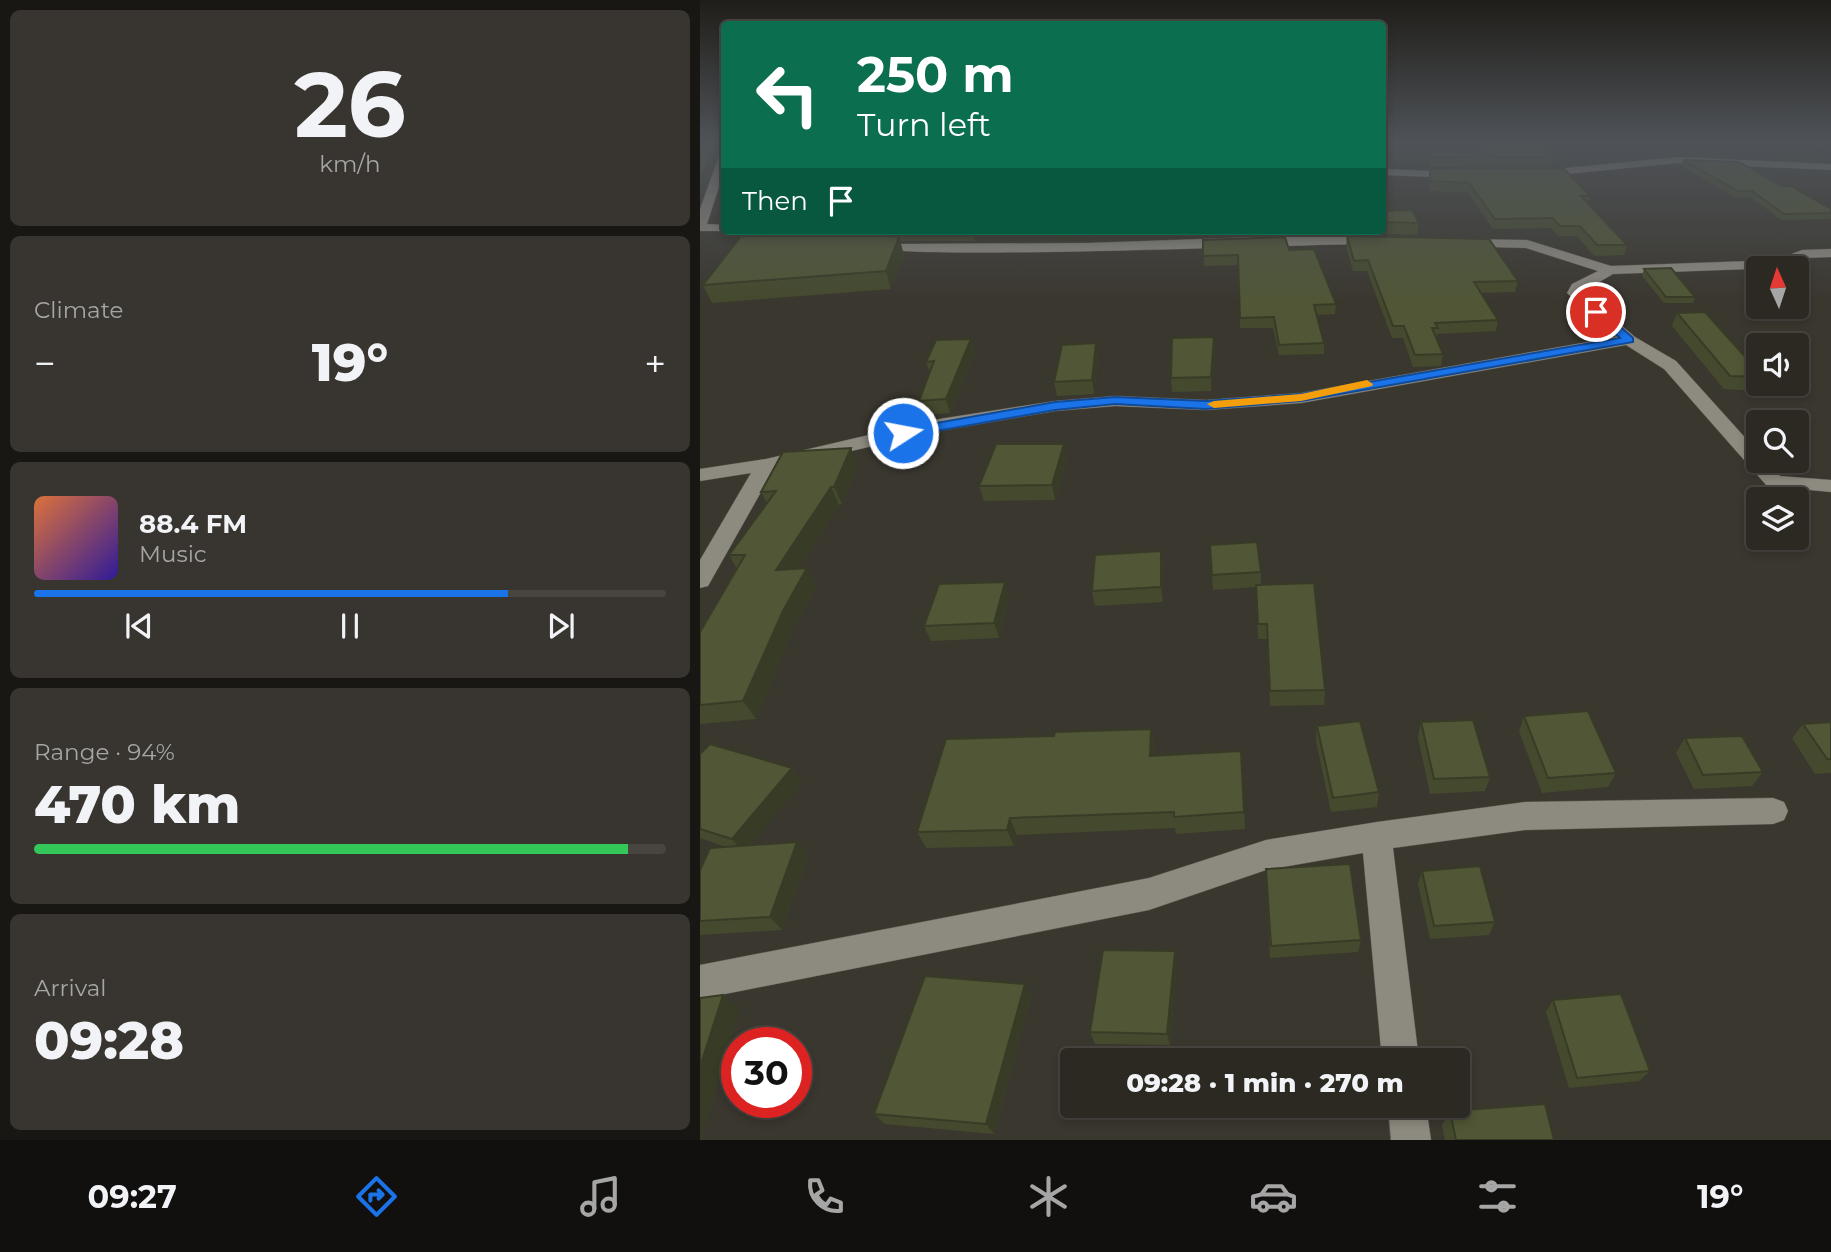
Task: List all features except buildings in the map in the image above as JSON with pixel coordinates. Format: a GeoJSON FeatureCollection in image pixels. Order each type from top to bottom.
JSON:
{"type":"FeatureCollection","features":[{"type":"Feature","properties":{"kind":"street"},"geometry":{"type":"LineString","coordinates":[[711,195],[702,220],[721,228]]}},
{"type":"Feature","properties":{"kind":"street"},"geometry":{"type":"LineString","coordinates":[[1004,247],[1008,235]]}},
{"type":"Feature","properties":{"kind":"street"},"geometry":{"type":"LineString","coordinates":[[858,244],[897,248],[1318,239],[1388,240]]}},
{"type":"Feature","properties":{"kind":"street"},"geometry":{"type":"LineString","coordinates":[[1443,242],[1527,244],[1610,270],[1750,265],[1792,259],[1802,254],[1831,253]]}},
{"type":"Feature","properties":{"kind":"street"},"geometry":{"type":"LineString","coordinates":[[1610,270],[1577,287],[1574,293],[1629,340],[1671,365],[1774,482],[1831,486]]}},
{"type":"Feature","properties":{"kind":"street"},"geometry":{"type":"LineString","coordinates":[[700,475],[766,466],[933,426],[1055,406],[1115,401],[1206,405],[1301,398],[1629,340]]}},
{"type":"Feature","properties":{"kind":"street"},"geometry":{"type":"LineString","coordinates":[[700,580],[766,466]]}},
{"type":"Feature","properties":{"kind":"street"},"geometry":{"type":"LineString","coordinates":[[700,982],[1149,894],[1266,855],[1377,836],[1525,816],[1773,811]]}},
{"type":"Feature","properties":{"kind":"street"},"geometry":{"type":"LineString","coordinates":[[1377,836],[1384,926],[1399,1048]]}},
{"type":"Feature","properties":{"kind":"street"},"geometry":{"type":"LineString","coordinates":[[1409,1118],[1412,1140]]}},
{"type":"Feature","properties":{"kind":"slow traffic"},"geometry":{"type":"LineString","coordinates":[[1214,404],[1301,398],[1367,384]]}},
{"type":"Feature","properties":{"kind":"route"},"geometry":{"type":"LineString","coordinates":[[903,433],[1055,406],[1115,401],[1157,405],[1206,405],[1301,398],[1370,383],[1629,340],[1596,312]]}}]}
